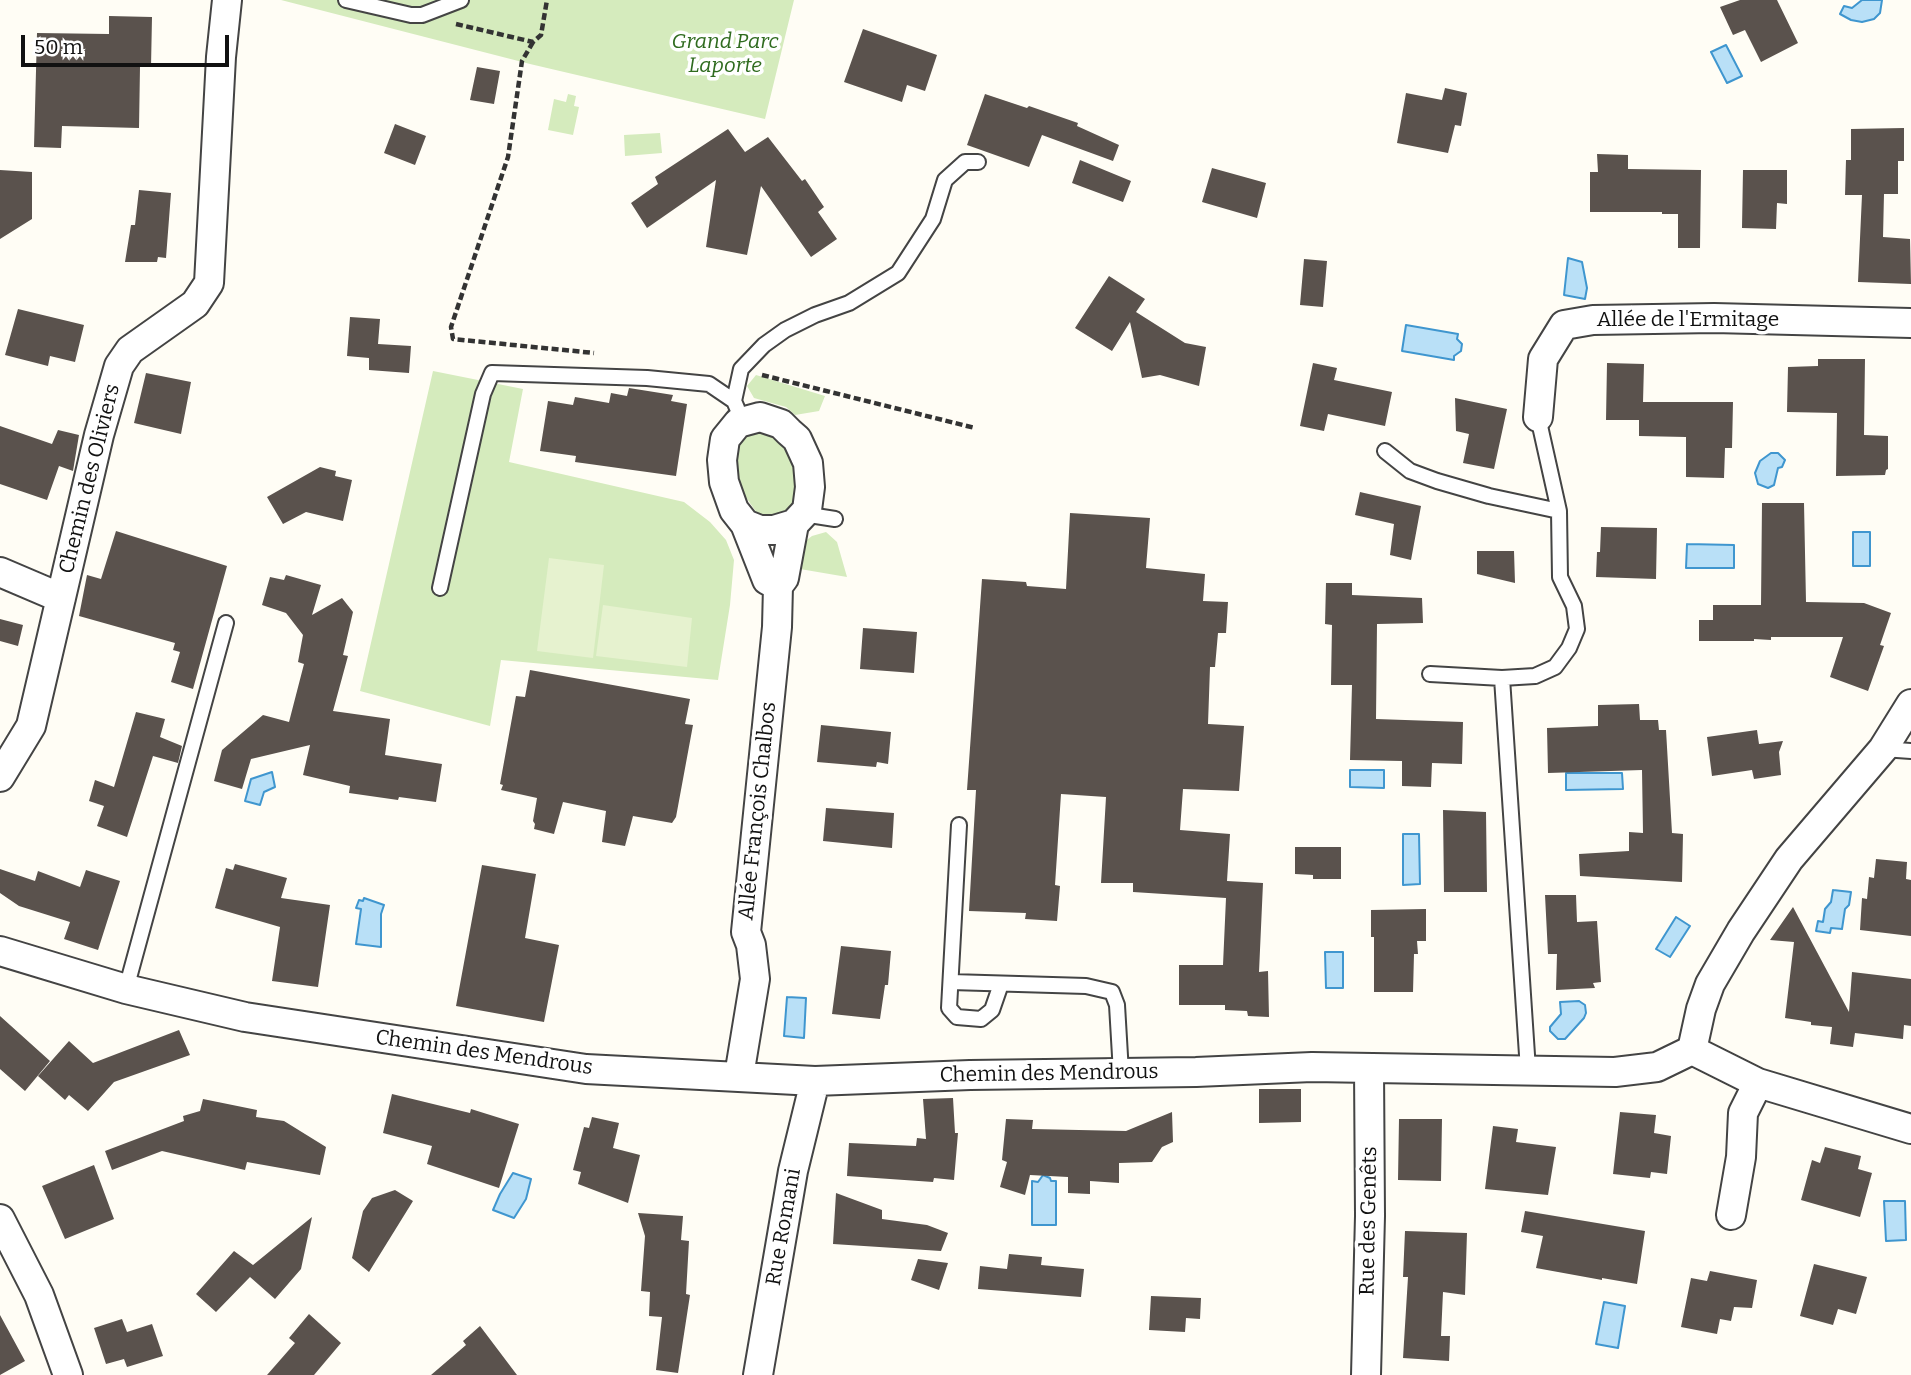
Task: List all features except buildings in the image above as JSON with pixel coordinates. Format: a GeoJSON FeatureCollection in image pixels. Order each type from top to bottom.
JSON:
{"type":"FeatureCollection","features":[{"type":"Feature","properties":{"kind":"street","name":"Chemin des Oliviers"},"geometry":{"type":"LineString","coordinates":[[0,777],[31,726],[99,435],[119,366],[130,350],[195,304],[209,283],[221,57],[227,0]]}},
{"type":"Feature","properties":{"kind":"street","name":"Allée de l'Ermitage"},"geometry":{"type":"LineString","coordinates":[[1538,417],[1543,359],[1564,325],[1593,320],[1714,318],[1911,323]]}},
{"type":"Feature","properties":{"kind":"street"},"geometry":{"type":"LineString","coordinates":[[745,524],[760,530],[774,530],[799,519],[807,510],[810,487],[808,463],[797,439],[780,424],[739,411],[738,423],[724,439],[724,482],[734,510],[745,524],[767,580],[778,586]]}},
{"type":"Feature","properties":{"kind":"street","name":"Allée François Chalbos"},"geometry":{"type":"LineString","coordinates":[[739,1076],[755,979],[751,945],[746,933],[777,627],[778,586],[784,578],[799,519]]}},
{"type":"Feature","properties":{"kind":"street"},"geometry":{"type":"LineString","coordinates":[[0,572],[61,598]]}},
{"type":"Feature","properties":{"kind":"street"},"geometry":{"type":"LineString","coordinates":[[1911,704],[1883,749],[1789,859],[1741,931],[1710,984],[1701,1009],[1692,1050],[1758,1083],[1911,1129]]}},
{"type":"Feature","properties":{"kind":"street","name":"Chemin des Mendrous"},"geometry":{"type":"LineString","coordinates":[[0,951],[126,989],[259,1020],[586,1069],[815,1081],[970,1074],[1312,1067],[1615,1072],[1657,1068],[1692,1050]]}},
{"type":"Feature","properties":{"kind":"street","name":"Rue des Genêts"},"geometry":{"type":"LineString","coordinates":[[1366,1375],[1370,1203],[1369,1068]]}},
{"type":"Feature","properties":{"kind":"street","name":"Rue Romani"},"geometry":{"type":"LineString","coordinates":[[758,1375],[793,1171],[815,1081]]}},
{"type":"Feature","properties":{"kind":"street"},"geometry":{"type":"LineString","coordinates":[[1731,1216],[1741,1157],[1743,1113],[1758,1083]]}},
{"type":"Feature","properties":{"kind":"street"},"geometry":{"type":"LineString","coordinates":[[0,1219],[40,1295],[68,1375]]}},
{"type":"Feature","properties":{"kind":"lane"},"geometry":{"type":"LineString","coordinates":[[346,0],[422,16],[461,0]]}},
{"type":"Feature","properties":{"kind":"lane"},"geometry":{"type":"LineString","coordinates":[[739,411],[741,369],[764,345],[785,330],[815,315],[849,303],[898,273],[933,219],[945,180],[965,162],[978,162]]}},
{"type":"Feature","properties":{"kind":"lane"},"geometry":{"type":"LineString","coordinates":[[440,588],[483,394],[492,373],[647,378],[709,384],[739,411]]}},
{"type":"Feature","properties":{"kind":"lane"},"geometry":{"type":"LineString","coordinates":[[1430,674],[1502,678],[1535,676],[1555,667],[1569,648],[1577,629],[1574,606],[1560,577],[1559,511],[1538,417]]}},
{"type":"Feature","properties":{"kind":"lane"},"geometry":{"type":"LineString","coordinates":[[1385,451],[1410,471],[1437,481],[1489,496],[1559,511]]}},
{"type":"Feature","properties":{"kind":"lane"},"geometry":{"type":"LineString","coordinates":[[799,519],[835,519]]}},
{"type":"Feature","properties":{"kind":"lane"},"geometry":{"type":"LineString","coordinates":[[126,989],[226,623]]}},
{"type":"Feature","properties":{"kind":"lane"},"geometry":{"type":"LineString","coordinates":[[1502,678],[1528,1070]]}},
{"type":"Feature","properties":{"kind":"lane"},"geometry":{"type":"LineString","coordinates":[[1883,749],[1911,751]]}},
{"type":"Feature","properties":{"kind":"lane"},"geometry":{"type":"LineString","coordinates":[[959,825],[949,1007],[957,1017],[981,1019],[992,1010],[1001,984]]}},
{"type":"Feature","properties":{"kind":"lane"},"geometry":{"type":"LineString","coordinates":[[951,982],[1086,986],[1112,992],[1117,1005],[1121,1073]]}},
{"type":"Feature","properties":{"kind":"path"},"geometry":{"type":"LineString","coordinates":[[453,339],[451,327],[508,157],[522,61],[533,42],[541,35],[547,0]]}},
{"type":"Feature","properties":{"kind":"path"},"geometry":{"type":"LineString","coordinates":[[422,16],[533,42]]}},
{"type":"Feature","properties":{"kind":"path"},"geometry":{"type":"LineString","coordinates":[[741,369],[975,428]]}},
{"type":"Feature","properties":{"kind":"green space","name":"Grand Parc Laporte"},"geometry":{"type":"Polygon","coordinates":[[[281,0],[794,0],[765,119],[530,64],[281,0]]]}},
{"type":"Feature","properties":{"kind":"green space"},"geometry":{"type":"Polygon","coordinates":[[[568,94],[576,96],[574,106],[579,107],[573,135],[548,130],[554,99],[566,102],[568,94]]]}},
{"type":"Feature","properties":{"kind":"green space"},"geometry":{"type":"Polygon","coordinates":[[[660,133],[662,153],[625,156],[624,135],[660,133]]]}},
{"type":"Feature","properties":{"kind":"green space"},"geometry":{"type":"Polygon","coordinates":[[[433,371],[523,389],[509,462],[684,502],[710,522],[726,540],[734,560],[718,680],[501,660],[490,726],[360,691],[433,371]]]}},
{"type":"Feature","properties":{"kind":"green space"},"geometry":{"type":"Polygon","coordinates":[[[756,375],[825,396],[819,411],[795,415],[786,407],[754,398],[747,386],[756,375]]]}},
{"type":"Feature","properties":{"kind":"green space"},"geometry":{"type":"Polygon","coordinates":[[[765,426],[799,458],[794,508],[781,515],[766,517],[757,513],[740,489],[734,469],[742,433],[765,426]]]}},
{"type":"Feature","properties":{"kind":"green space"},"geometry":{"type":"Polygon","coordinates":[[[826,532],[837,542],[847,577],[800,569],[799,546],[812,536],[826,532]]]}},
{"type":"Feature","properties":{"kind":"green space"},"geometry":{"type":"Polygon","coordinates":[[[549,558],[604,565],[593,658],[537,651],[549,558]]]}},
{"type":"Feature","properties":{"kind":"green space"},"geometry":{"type":"Polygon","coordinates":[[[603,605],[692,618],[687,667],[596,656],[603,605]]]}},
{"type":"Feature","properties":{"kind":"water"},"geometry":{"type":"Polygon","coordinates":[[[1862,0],[1882,0],[1880,13],[1874,19],[1862,22],[1840,14],[1844,6],[1852,8],[1862,0]]]}},
{"type":"Feature","properties":{"kind":"water"},"geometry":{"type":"Polygon","coordinates":[[[1726,45],[1742,76],[1727,83],[1711,52],[1726,45]]]}},
{"type":"Feature","properties":{"kind":"water"},"geometry":{"type":"Polygon","coordinates":[[[1568,258],[1582,262],[1587,288],[1585,299],[1564,295],[1568,258]]]}},
{"type":"Feature","properties":{"kind":"water"},"geometry":{"type":"Polygon","coordinates":[[[1406,325],[1458,334],[1457,339],[1462,344],[1461,351],[1454,356],[1454,360],[1402,351],[1406,325]]]}},
{"type":"Feature","properties":{"kind":"water"},"geometry":{"type":"Polygon","coordinates":[[[1771,453],[1778,453],[1785,460],[1782,467],[1778,468],[1774,485],[1768,488],[1758,484],[1755,473],[1760,461],[1771,453]]]}},
{"type":"Feature","properties":{"kind":"water"},"geometry":{"type":"Polygon","coordinates":[[[1853,532],[1870,532],[1870,566],[1853,566],[1853,532]]]}},
{"type":"Feature","properties":{"kind":"water"},"geometry":{"type":"Polygon","coordinates":[[[1687,544],[1734,545],[1734,568],[1686,568],[1687,544]]]}},
{"type":"Feature","properties":{"kind":"water"},"geometry":{"type":"Polygon","coordinates":[[[1350,770],[1384,770],[1384,788],[1350,787],[1350,770]]]}},
{"type":"Feature","properties":{"kind":"water"},"geometry":{"type":"Polygon","coordinates":[[[272,772],[275,787],[264,792],[260,805],[245,801],[251,779],[272,772]]]}},
{"type":"Feature","properties":{"kind":"water"},"geometry":{"type":"Polygon","coordinates":[[[1566,773],[1622,773],[1623,789],[1566,790],[1566,773]]]}},
{"type":"Feature","properties":{"kind":"water"},"geometry":{"type":"Polygon","coordinates":[[[1403,834],[1419,834],[1420,884],[1403,885],[1403,834]]]}},
{"type":"Feature","properties":{"kind":"water"},"geometry":{"type":"Polygon","coordinates":[[[1833,890],[1851,892],[1842,929],[1831,928],[1830,933],[1816,931],[1818,921],[1823,922],[1833,890]]]}},
{"type":"Feature","properties":{"kind":"water"},"geometry":{"type":"Polygon","coordinates":[[[364,898],[384,905],[381,914],[381,947],[356,944],[361,909],[356,908],[359,900],[363,901],[364,898]]]}},
{"type":"Feature","properties":{"kind":"water"},"geometry":{"type":"Polygon","coordinates":[[[1676,917],[1690,926],[1670,957],[1656,949],[1676,917]]]}},
{"type":"Feature","properties":{"kind":"water"},"geometry":{"type":"Polygon","coordinates":[[[1325,952],[1343,952],[1343,988],[1326,988],[1325,952]]]}},
{"type":"Feature","properties":{"kind":"water"},"geometry":{"type":"Polygon","coordinates":[[[787,997],[806,998],[804,1038],[784,1036],[787,997]]]}},
{"type":"Feature","properties":{"kind":"water"},"geometry":{"type":"Polygon","coordinates":[[[1579,1001],[1585,1005],[1584,1018],[1565,1039],[1558,1039],[1550,1031],[1550,1027],[1561,1014],[1560,1002],[1579,1001]]]}},
{"type":"Feature","properties":{"kind":"water"},"geometry":{"type":"Polygon","coordinates":[[[513,1173],[531,1179],[526,1199],[514,1218],[493,1210],[513,1173]]]}},
{"type":"Feature","properties":{"kind":"water"},"geometry":{"type":"Polygon","coordinates":[[[1043,1175],[1056,1181],[1056,1225],[1032,1225],[1032,1181],[1038,1182],[1043,1175]]]}},
{"type":"Feature","properties":{"kind":"water"},"geometry":{"type":"Polygon","coordinates":[[[1884,1201],[1905,1201],[1906,1240],[1886,1241],[1884,1201]]]}},
{"type":"Feature","properties":{"kind":"water"},"geometry":{"type":"Polygon","coordinates":[[[1604,1302],[1625,1306],[1618,1348],[1596,1344],[1604,1302]]]}}]}
